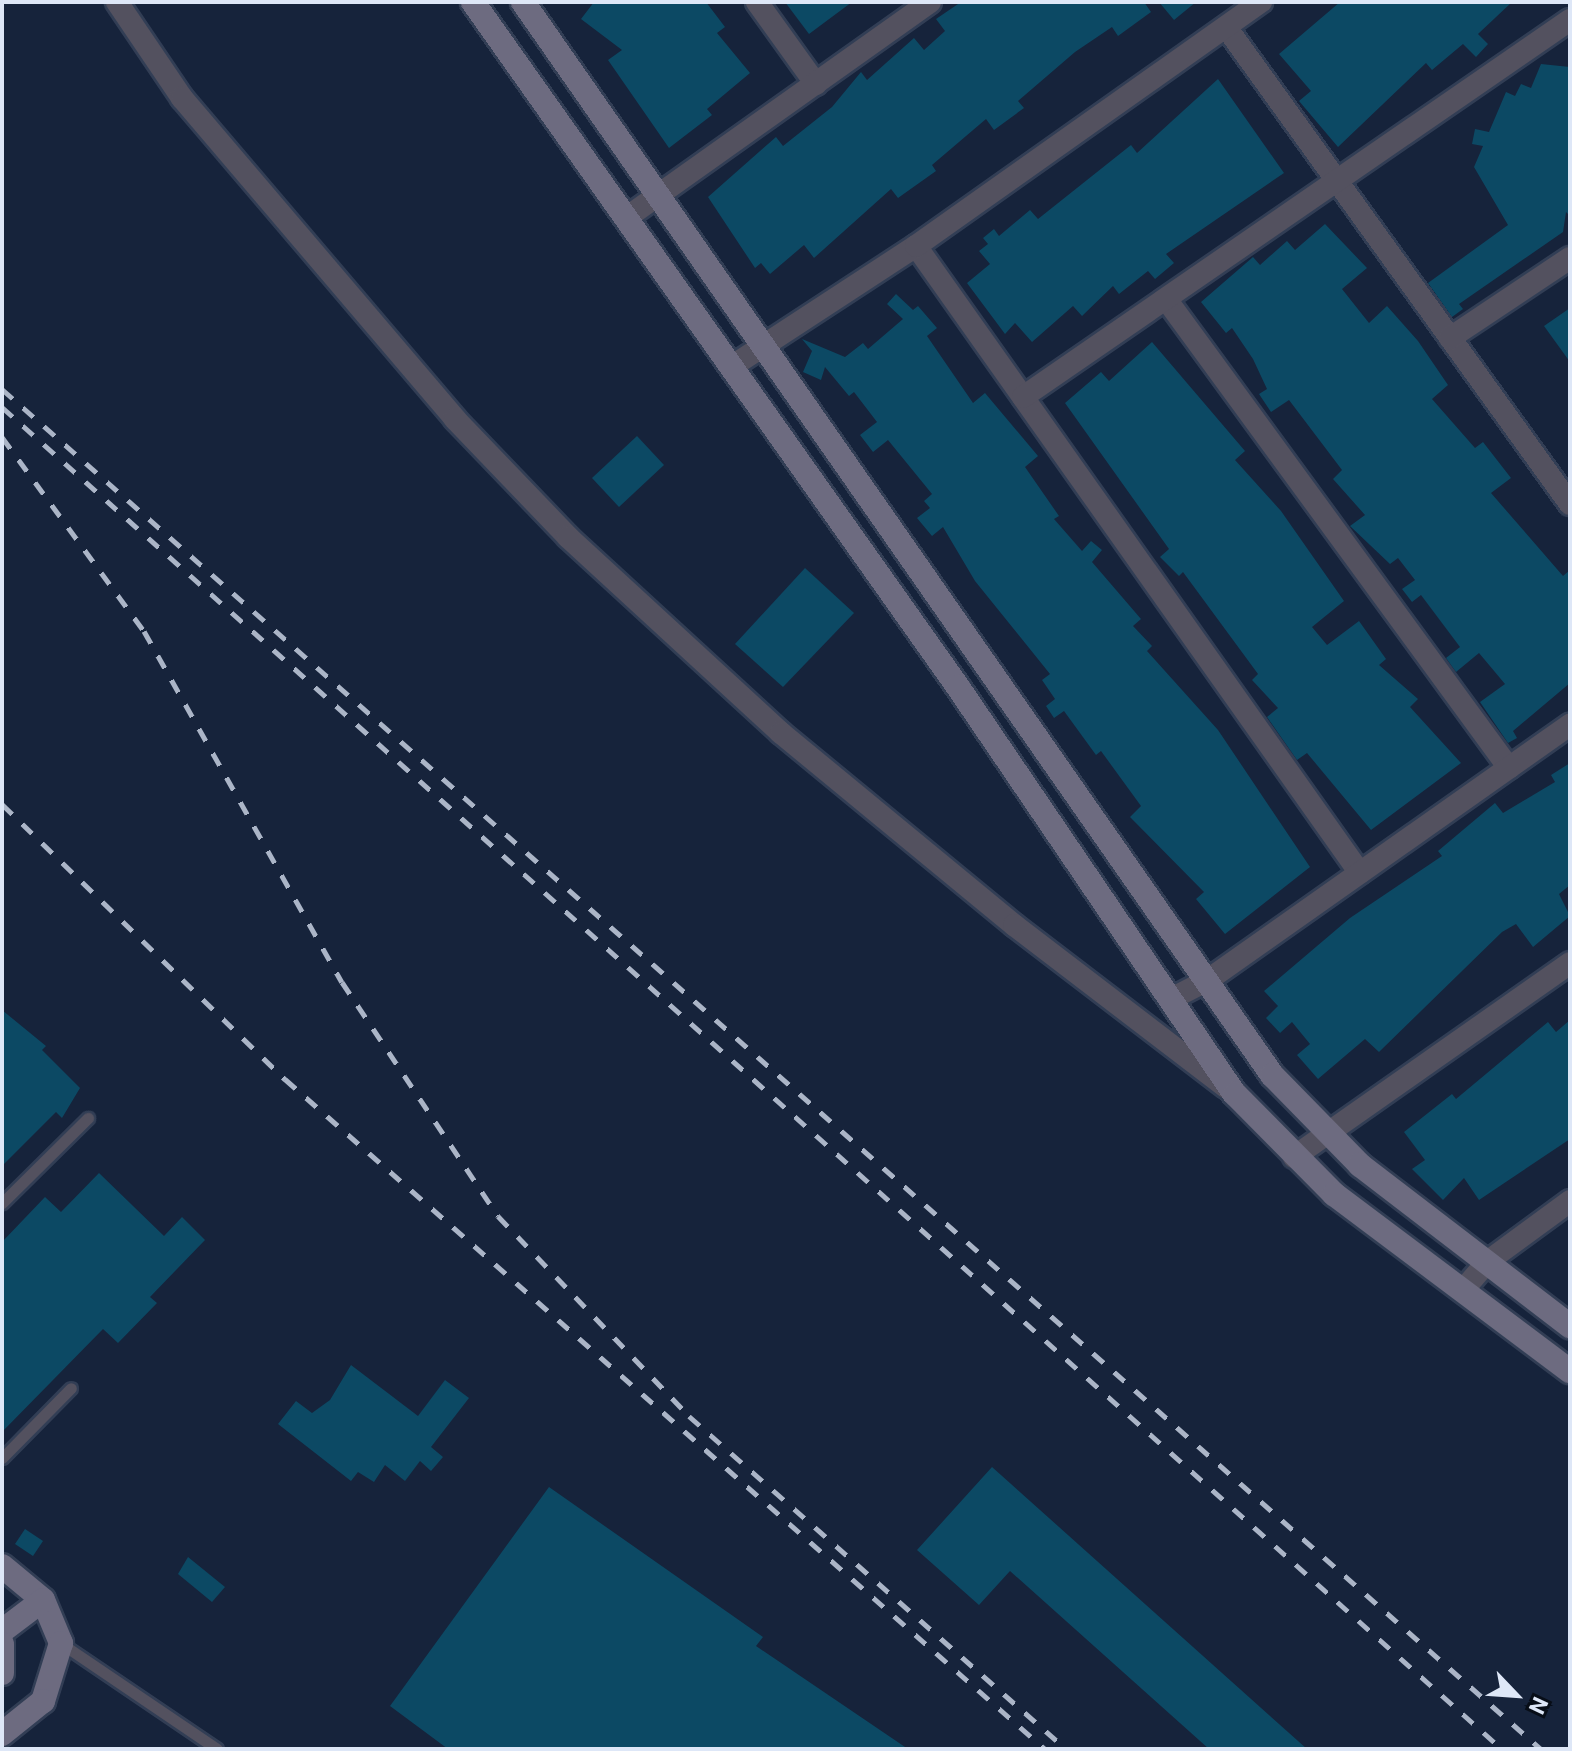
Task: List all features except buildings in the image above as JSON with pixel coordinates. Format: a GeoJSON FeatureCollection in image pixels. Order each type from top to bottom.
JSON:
{"type":"FeatureCollection","features":[{"type":"Feature","properties":{"kind":"street"},"geometry":{"type":"LineString","coordinates":[[117,2],[182,98],[455,419],[568,537],[793,743],[1014,925],[1235,1094]]}},
{"type":"Feature","properties":{"kind":"street"},"geometry":{"type":"LineString","coordinates":[[473,2],[731,367],[1235,1094],[1294,1157],[1570,1371]]}},
{"type":"Feature","properties":{"kind":"street"},"geometry":{"type":"LineString","coordinates":[[523,2],[1272,1075],[1328,1135],[1570,1326]]}},
{"type":"Feature","properties":{"kind":"street"},"geometry":{"type":"LineString","coordinates":[[757,2],[816,84]]}},
{"type":"Feature","properties":{"kind":"street"},"geometry":{"type":"LineString","coordinates":[[626,218],[930,2]]}},
{"type":"Feature","properties":{"kind":"street"},"geometry":{"type":"LineString","coordinates":[[731,367],[916,246],[1261,2]]}},
{"type":"Feature","properties":{"kind":"street"},"geometry":{"type":"LineString","coordinates":[[1023,397],[1570,20]]}},
{"type":"Feature","properties":{"kind":"street"},"geometry":{"type":"LineString","coordinates":[[1226,27],[1570,504]]}},
{"type":"Feature","properties":{"kind":"street"},"geometry":{"type":"LineString","coordinates":[[916,246],[1360,873]]}},
{"type":"Feature","properties":{"kind":"street"},"geometry":{"type":"LineString","coordinates":[[1450,338],[1570,258]]}},
{"type":"Feature","properties":{"kind":"street"},"geometry":{"type":"LineString","coordinates":[[1166,299],[1509,768]]}},
{"type":"Feature","properties":{"kind":"street"},"geometry":{"type":"LineString","coordinates":[[1171,999],[1208,980],[1570,725]]}},
{"type":"Feature","properties":{"kind":"street"},"geometry":{"type":"LineString","coordinates":[[1294,1157],[1570,963]]}},
{"type":"Feature","properties":{"kind":"street"},"geometry":{"type":"LineString","coordinates":[[1463,1290],[1487,1262],[1570,1201]]}},
{"type":"Feature","properties":{"kind":"street"},"geometry":{"type":"LineString","coordinates":[[2,1566],[43,1600],[61,1643],[43,1701],[2,1734]]}},
{"type":"Feature","properties":{"kind":"street"},"geometry":{"type":"LineString","coordinates":[[2,1631],[43,1600]]}},
{"type":"Feature","properties":{"kind":"street"},"geometry":{"type":"LineString","coordinates":[[2,1644],[2,1673]]}},
{"type":"Feature","properties":{"kind":"lane"},"geometry":{"type":"LineString","coordinates":[[2,1203],[88,1118]]}},
{"type":"Feature","properties":{"kind":"lane"},"geometry":{"type":"LineString","coordinates":[[2,1458],[71,1388]]}},
{"type":"Feature","properties":{"kind":"lane"},"geometry":{"type":"LineString","coordinates":[[61,1643],[217,1749]]}},
{"type":"Feature","properties":{"kind":"railway"},"geometry":{"type":"LineString","coordinates":[[2,389],[1541,1749]]}},
{"type":"Feature","properties":{"kind":"railway"},"geometry":{"type":"LineString","coordinates":[[2,407],[1502,1749]]}},
{"type":"Feature","properties":{"kind":"railway"},"geometry":{"type":"LineString","coordinates":[[2,437],[144,631],[342,982],[498,1216],[689,1416],[1066,1749]]}},
{"type":"Feature","properties":{"kind":"railway"},"geometry":{"type":"LineString","coordinates":[[2,804],[285,1079],[1045,1749]]}}]}
